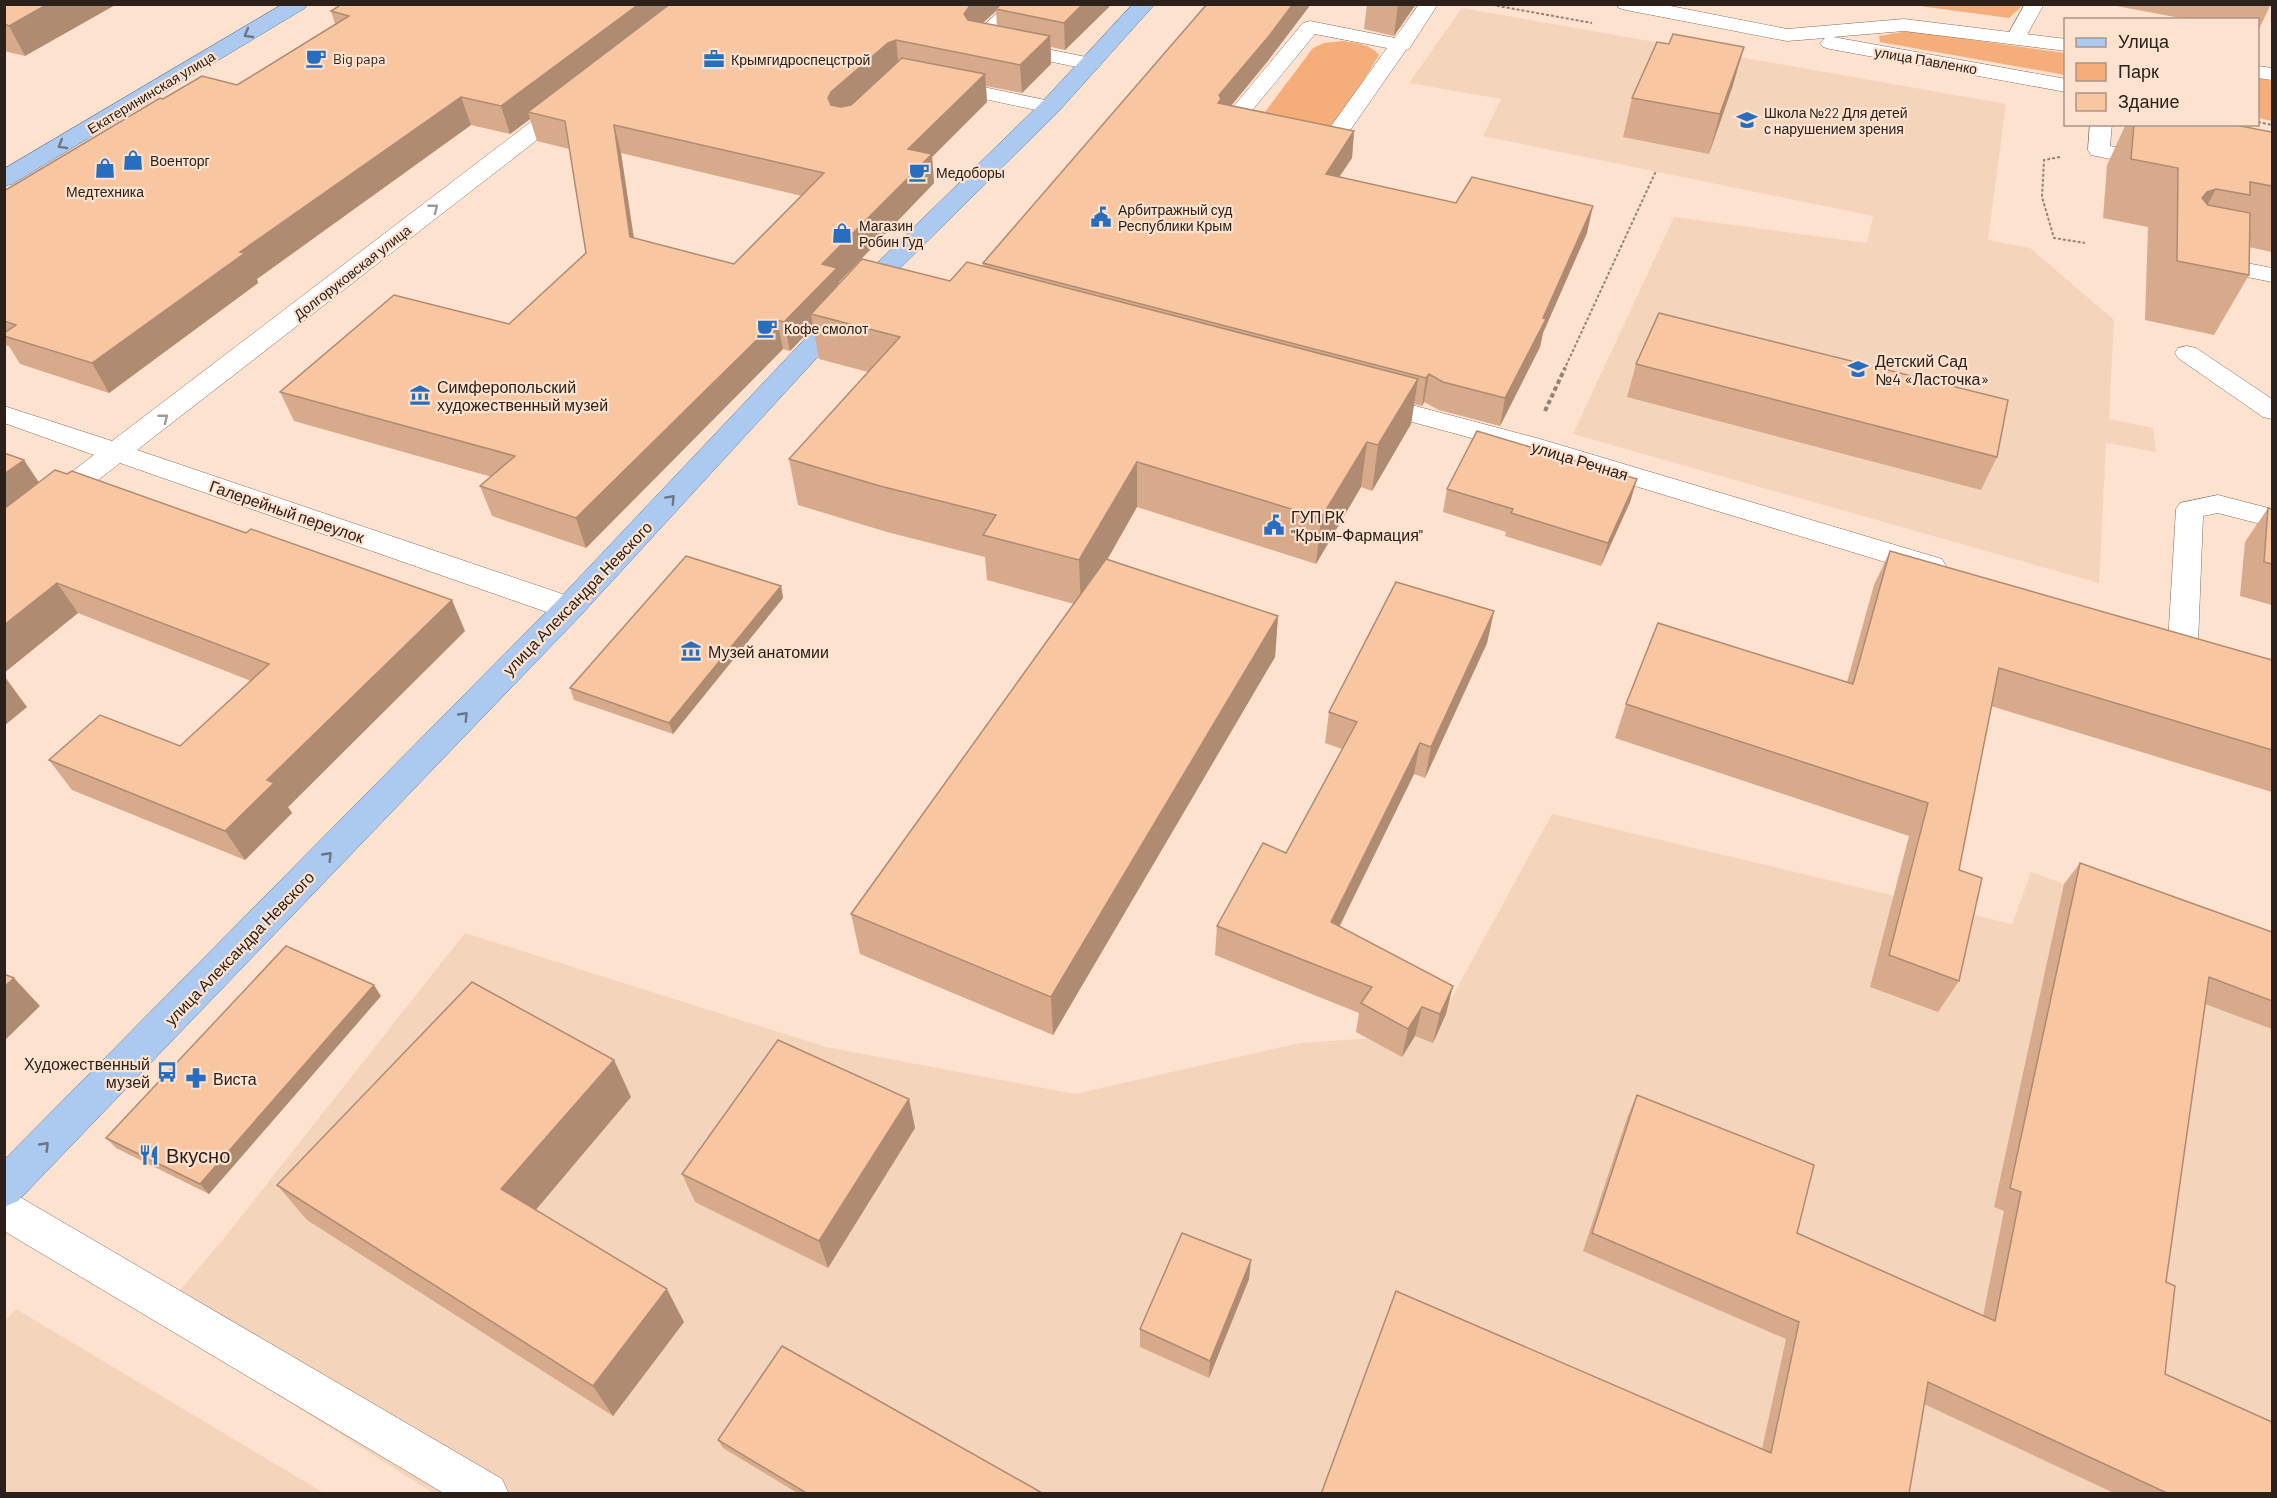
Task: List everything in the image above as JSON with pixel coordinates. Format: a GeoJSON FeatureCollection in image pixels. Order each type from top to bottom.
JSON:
{"type":"FeatureCollection","features":[{"type":"Feature","properties":{"kind":"main road","name":"Екатерининская улица"},"geometry":{"type":"LineString","coordinates":[[4,179],[298,4]]}},
{"type":"Feature","properties":{"kind":"main road","name":"улица Александра Невского"},"geometry":{"type":"LineString","coordinates":[[4,1188],[893,276],[1144,4]]}},
{"type":"Feature","properties":{"kind":"street","name":"улица Павленко"},"geometry":{"type":"LineString","coordinates":[[1626,4],[2064,86]]}},
{"type":"Feature","properties":{"kind":"street","name":"улица Павленко"},"geometry":{"type":"LineString","coordinates":[[1787,35],[1904,25],[2064,45]]}},
{"type":"Feature","properties":{"kind":"street","name":"Долгоруковская улица"},"geometry":{"type":"LineString","coordinates":[[4,538],[586,91]]}},
{"type":"Feature","properties":{"kind":"street","name":"улица Речная"},"geometry":{"type":"LineString","coordinates":[[1344,395],[1530,444],[1954,573]]}},
{"type":"Feature","properties":{"kind":"street","name":"Галерейный переулок"},"geometry":{"type":"LineString","coordinates":[[4,414],[569,608]]}},
{"type":"Feature","properties":{"kind":"lane"},"geometry":{"type":"LineString","coordinates":[[1019,4],[978,41],[1091,64]]}},
{"type":"Feature","properties":{"kind":"lane"},"geometry":{"type":"LineString","coordinates":[[1402,45],[1311,27],[1231,123],[1329,144],[1402,45],[1429,4]]}},
{"type":"Feature","properties":{"kind":"lane"},"geometry":{"type":"LineString","coordinates":[[2016,38],[2035,4]]}},
{"type":"Feature","properties":{"kind":"lane"},"geometry":{"type":"LineString","coordinates":[[924,81],[1050,108]]}},
{"type":"Feature","properties":{"kind":"lane"},"geometry":{"type":"LineString","coordinates":[[2102,126],[2099,150],[2180,166]]}},
{"type":"Feature","properties":{"kind":"lane"},"geometry":{"type":"LineString","coordinates":[[2185,257],[2272,275]]}},
{"type":"Feature","properties":{"kind":"lane"},"geometry":{"type":"LineString","coordinates":[[2187,353],[2272,411]]}},
{"type":"Feature","properties":{"kind":"lane"},"geometry":{"type":"LineString","coordinates":[[2183,643],[2190,509],[2218,504],[2272,518]]}},
{"type":"Feature","properties":{"kind":"lane"},"geometry":{"type":"LineString","coordinates":[[4,1209],[487,1494]]}},
{"type":"Feature","properties":{"kind":"path"},"geometry":{"type":"LineString","coordinates":[[2085,243],[2054,238],[2042,196],[2044,160],[2099,150]]}},
{"type":"Feature","properties":{"kind":"path"},"geometry":{"type":"LineString","coordinates":[[1530,444],[1656,171]]}},
{"type":"Feature","properties":{"kind":"shaded area","name":"Детский Сад №4 «Ласточка»"},"geometry":{"type":"Polygon","coordinates":[[[1462,8],[2006,104],[1988,240],[2030,248],[2114,320],[2109,419],[2153,428],[2156,452],[2106,443],[2099,583],[1573,434],[1674,217],[1867,243],[1873,216],[1483,136],[1501,99],[1409,83],[1462,8]]]}},
{"type":"Feature","properties":{"kind":"shaded area"},"geometry":{"type":"Polygon","coordinates":[[[1552,814],[2012,924],[2031,872],[2272,960],[2272,1493],[433,1493],[157,1318],[225,1237],[465,933],[826,1047],[1075,1094],[1300,1043],[1432,1034],[1552,814]]]}},
{"type":"Feature","properties":{"kind":"shaded area"},"geometry":{"type":"Polygon","coordinates":[[[16,1309],[324,1493],[5,1493],[5,1321],[16,1309]]]}},
{"type":"Feature","properties":{"kind":"green space"},"geometry":{"type":"Polygon","coordinates":[[[2023,4],[2009,18],[1912,5],[2023,4]]]}},
{"type":"Feature","properties":{"kind":"green space"},"geometry":{"type":"Polygon","coordinates":[[[1908,31],[2064,53],[2064,75],[1880,42],[1879,36],[1908,31]]]}},
{"type":"Feature","properties":{"kind":"green space"},"geometry":{"type":"Polygon","coordinates":[[[1343,41],[1367,46],[1379,55],[1336,125],[1322,133],[1269,119],[1265,112],[1313,48],[1324,43],[1343,41]]]}},
{"type":"Feature","properties":{"kind":"green space"},"geometry":{"type":"Polygon","coordinates":[[[2259,78],[2272,81],[2272,121],[2259,118],[2259,78]]]}},
{"type":"Feature","properties":{"kind":"building"},"geometry":{"type":"Polygon","coordinates":[[[4,4],[48,4],[9,26],[4,24],[4,4]]]}},
{"type":"Feature","properties":{"kind":"building"},"geometry":{"type":"Polygon","coordinates":[[[342,4],[639,4],[501,106],[461,97],[240,252],[245,253],[92,363],[4,336],[4,333],[16,325],[4,321],[4,191],[160,98],[163,99],[202,76],[237,85],[349,16],[331,11],[342,4]]]}},
{"type":"Feature","properties":{"kind":"building"},"geometry":{"type":"Polygon","coordinates":[[[670,4],[971,4],[964,14],[968,20],[1050,36],[1020,65],[896,40],[888,43],[831,92],[828,98],[831,105],[841,107],[851,105],[902,58],[985,74],[908,149],[932,154],[822,264],[837,268],[784,322],[777,320],[576,518],[480,486],[515,456],[280,392],[394,295],[509,324],[586,253],[565,121],[528,112],[670,4]],[[614,125],[630,237],[734,264],[824,173],[614,125]]]}},
{"type":"Feature","properties":{"kind":"building"},"geometry":{"type":"Polygon","coordinates":[[[1001,4],[1083,4],[1064,23],[996,9],[1001,4]]]}},
{"type":"Feature","properties":{"kind":"building"},"geometry":{"type":"Polygon","coordinates":[[[1207,4],[1293,4],[1219,95],[1221,99],[1218,103],[1354,131],[1326,174],[1456,203],[1472,177],[1593,206],[1543,318],[1546,319],[1505,398],[1443,382],[1429,374],[1426,378],[983,263],[1207,4]]]}},
{"type":"Feature","properties":{"kind":"building"},"geometry":{"type":"Polygon","coordinates":[[[1673,34],[1744,47],[1720,114],[1632,98],[1657,42],[1669,44],[1673,34]]]}},
{"type":"Feature","properties":{"kind":"building"},"geometry":{"type":"Polygon","coordinates":[[[2134,126],[2240,126],[2272,132],[2272,186],[2250,182],[2250,195],[2216,189],[2207,192],[2202,198],[2208,205],[2250,213],[2249,275],[2177,261],[2178,168],[2131,159],[2134,126]]]}},
{"type":"Feature","properties":{"kind":"building"},"geometry":{"type":"Polygon","coordinates":[[[862,259],[950,281],[967,262],[1418,379],[1378,445],[1367,442],[1321,518],[1137,462],[1079,560],[983,535],[996,515],[880,486],[789,459],[900,337],[811,314],[862,259]]]}},
{"type":"Feature","properties":{"kind":"building"},"geometry":{"type":"Polygon","coordinates":[[[1659,313],[2008,400],[1997,457],[1636,364],[1659,313]]]}},
{"type":"Feature","properties":{"kind":"building"},"geometry":{"type":"Polygon","coordinates":[[[1477,431],[1637,479],[1608,543],[1511,513],[1513,509],[1447,489],[1477,431]]]}},
{"type":"Feature","properties":{"kind":"building"},"geometry":{"type":"Polygon","coordinates":[[[4,453],[24,460],[4,474],[4,453]]]}},
{"type":"Feature","properties":{"kind":"building"},"geometry":{"type":"Polygon","coordinates":[[[55,470],[67,474],[72,471],[246,533],[251,529],[452,600],[267,780],[274,783],[225,831],[49,760],[100,715],[180,746],[269,664],[57,583],[4,625],[4,509],[55,470]]]}},
{"type":"Feature","properties":{"kind":"building"},"geometry":{"type":"Polygon","coordinates":[[[2268,508],[2272,509],[2272,564],[2264,562],[2268,508]]]}},
{"type":"Feature","properties":{"kind":"building"},"geometry":{"type":"Polygon","coordinates":[[[1890,551],[2272,660],[2272,750],[1999,668],[1959,870],[1982,878],[1959,981],[1889,955],[1928,803],[1626,704],[1658,623],[1853,684],[1890,551]]]}},
{"type":"Feature","properties":{"kind":"building"},"geometry":{"type":"Polygon","coordinates":[[[686,556],[781,586],[669,723],[570,688],[686,556]]]}},
{"type":"Feature","properties":{"kind":"building"},"geometry":{"type":"Polygon","coordinates":[[[1106,559],[1278,616],[1051,997],[851,914],[1106,559]]]}},
{"type":"Feature","properties":{"kind":"building"},"geometry":{"type":"Polygon","coordinates":[[[1396,582],[1494,611],[1431,747],[1420,743],[1331,922],[1453,986],[1440,1014],[1422,1007],[1408,1029],[1361,1003],[1372,987],[1217,926],[1263,843],[1286,853],[1357,722],[1329,712],[1396,582]]]}},
{"type":"Feature","properties":{"kind":"building"},"geometry":{"type":"Polygon","coordinates":[[[2080,863],[2272,932],[2272,1001],[2209,977],[2166,1282],[2175,1286],[2165,1374],[2272,1422],[2272,1494],[2169,1494],[1928,1382],[1909,1494],[1321,1494],[1396,1291],[1771,1453],[1799,1322],[1592,1233],[1637,1095],[1814,1165],[1797,1233],[1995,1321],[2021,1192],[2010,1188],[2080,863]]]}},
{"type":"Feature","properties":{"kind":"building"},"geometry":{"type":"Polygon","coordinates":[[[286,946],[374,985],[200,1184],[106,1138],[286,946]]]}},
{"type":"Feature","properties":{"kind":"building"},"geometry":{"type":"Polygon","coordinates":[[[4,974],[14,978],[4,987],[4,974]]]}},
{"type":"Feature","properties":{"kind":"building"},"geometry":{"type":"Polygon","coordinates":[[[472,982],[614,1060],[501,1189],[667,1289],[593,1386],[277,1185],[472,982]]]}},
{"type":"Feature","properties":{"kind":"building"},"geometry":{"type":"Polygon","coordinates":[[[778,1040],[909,1099],[819,1241],[682,1174],[778,1040]]]}},
{"type":"Feature","properties":{"kind":"building"},"geometry":{"type":"Polygon","coordinates":[[[1182,1233],[1251,1260],[1210,1361],[1140,1329],[1182,1233]]]}},
{"type":"Feature","properties":{"kind":"building"},"geometry":{"type":"Polygon","coordinates":[[[782,1346],[1044,1494],[808,1494],[718,1440],[782,1346]]]}},
{"type":"Feature","properties":{"kind":"place","name":"Big papa"},"geometry":{"type":"Point","coordinates":[316,58]}},
{"type":"Feature","properties":{"kind":"place","name":"Крымгидроспецстрой"},"geometry":{"type":"Point","coordinates":[714,59]}},
{"type":"Feature","properties":{"kind":"place","name":"Школа №22 Для детей с нарушением зрения"},"geometry":{"type":"Point","coordinates":[1747,120]}},
{"type":"Feature","properties":{"kind":"place","name":"Военторг"},"geometry":{"type":"Point","coordinates":[133,160]}},
{"type":"Feature","properties":{"kind":"place","name":"Медтехника"},"geometry":{"type":"Point","coordinates":[105,168]}},
{"type":"Feature","properties":{"kind":"place","name":"Медоборы"},"geometry":{"type":"Point","coordinates":[919,172]}},
{"type":"Feature","properties":{"kind":"place","name":"Арбитражный суд Республики Крым"},"geometry":{"type":"Point","coordinates":[1101,217]}},
{"type":"Feature","properties":{"kind":"place","name":"Магазин Робин Гуд"},"geometry":{"type":"Point","coordinates":[842,233]}},
{"type":"Feature","properties":{"kind":"place","name":"Кофе смолот"},"geometry":{"type":"Point","coordinates":[767,328]}},
{"type":"Feature","properties":{"kind":"place","name":"Детский Сад №4 «Ласточка»"},"geometry":{"type":"Point","coordinates":[1858,369]}},
{"type":"Feature","properties":{"kind":"place","name":"Симферопольский художественный музей"},"geometry":{"type":"Point","coordinates":[420,395]}},
{"type":"Feature","properties":{"kind":"place","name":"ГУП РК \"Крым-Фармация\""},"geometry":{"type":"Point","coordinates":[1274,525]}},
{"type":"Feature","properties":{"kind":"place","name":"Музей анатомии"},"geometry":{"type":"Point","coordinates":[691,651]}},
{"type":"Feature","properties":{"kind":"place","name":"Художественный музей"},"geometry":{"type":"Point","coordinates":[167,1072]}},
{"type":"Feature","properties":{"kind":"place","name":"Виста"},"geometry":{"type":"Point","coordinates":[196,1078]}},
{"type":"Feature","properties":{"kind":"place","name":"Вкусно"},"geometry":{"type":"Point","coordinates":[149,1155]}}]}
